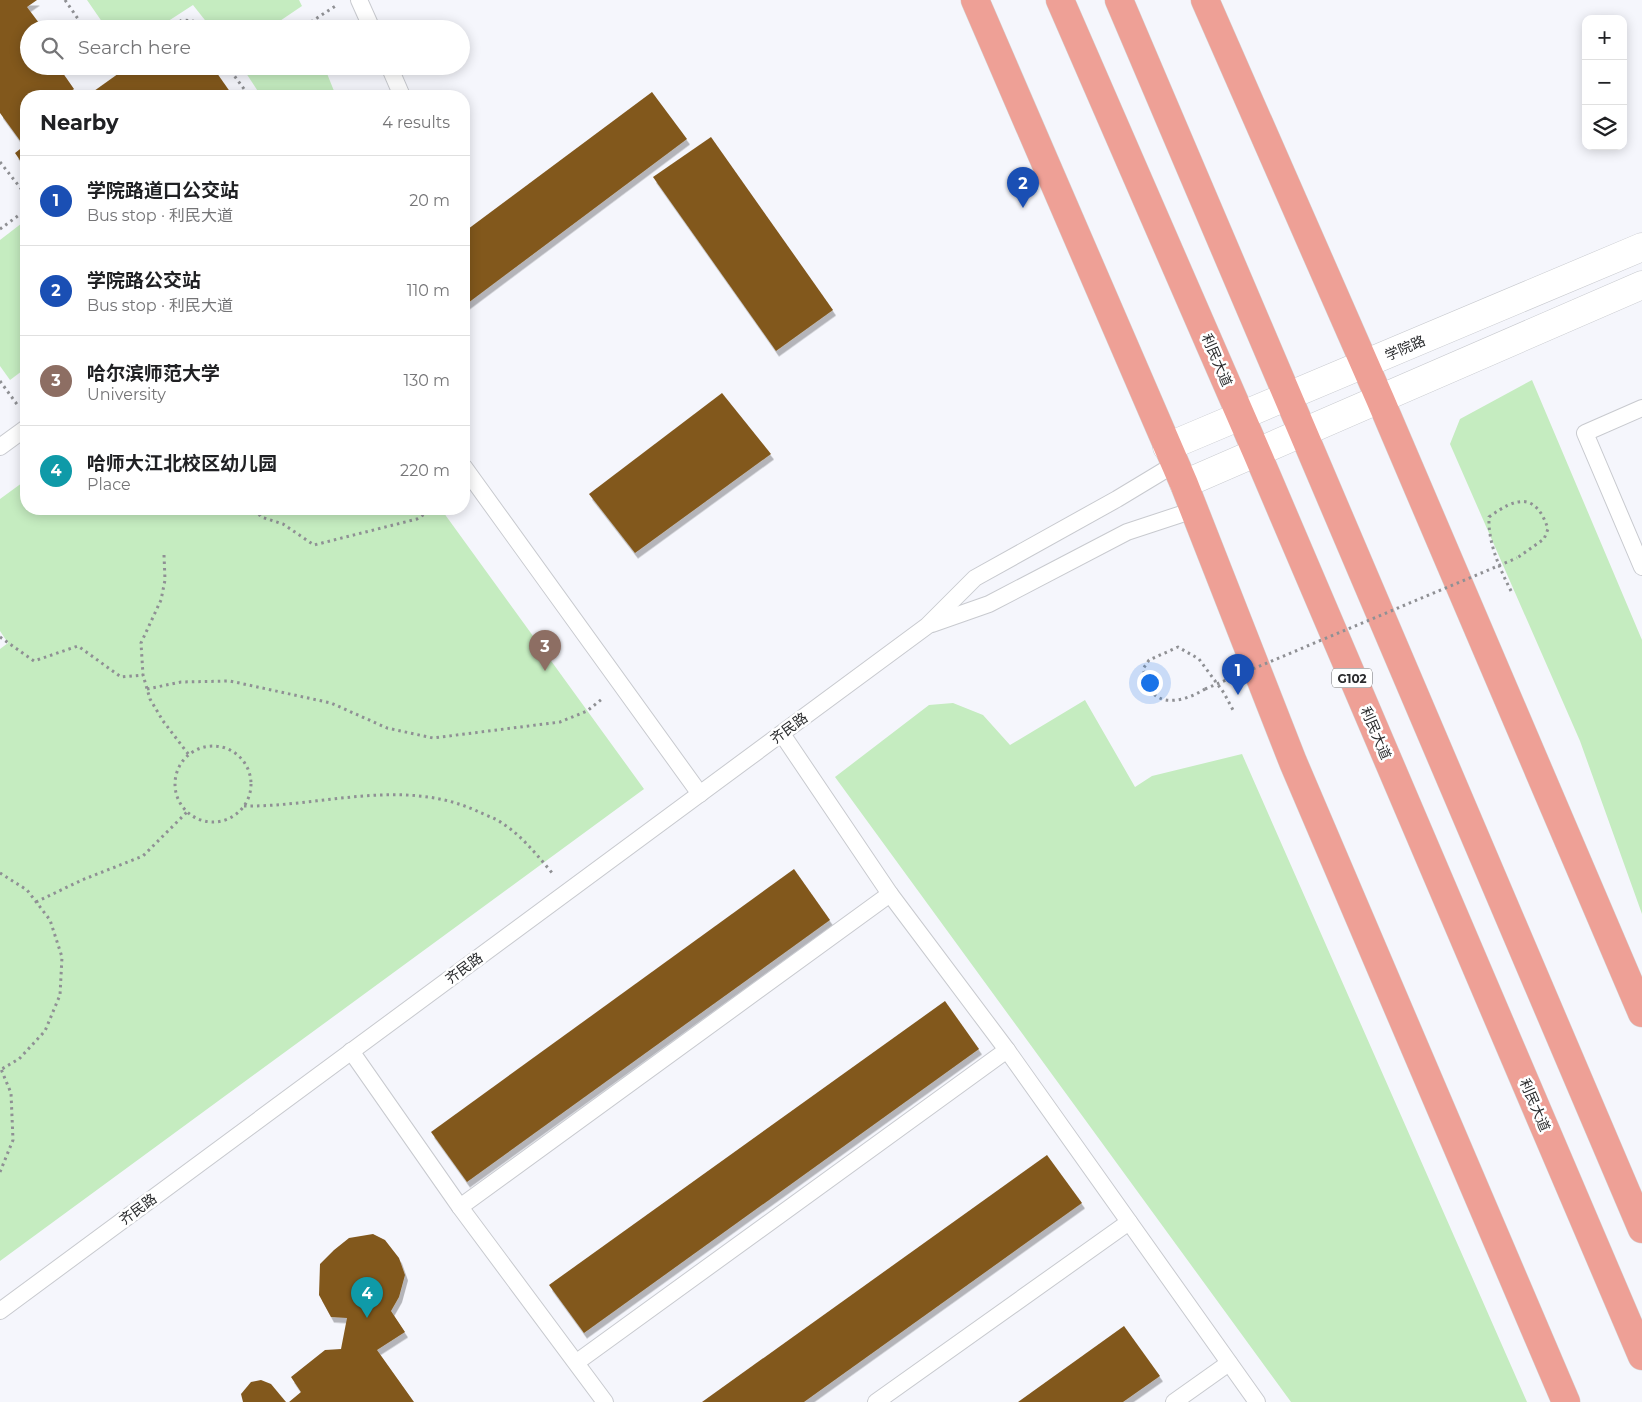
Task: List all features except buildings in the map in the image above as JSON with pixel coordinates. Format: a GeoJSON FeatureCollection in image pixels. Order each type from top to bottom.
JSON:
{"type":"FeatureCollection","features":[{"type":"Feature","properties":{"kind":"highway"},"geometry":{"type":"LineString","coordinates":[[975,0],[1194,510],[1293,762],[1566,1402]]}},
{"type":"Feature","properties":{"kind":"highway","name":"利民大道"},"geometry":{"type":"LineString","coordinates":[[1060,0],[1257,453],[1642,1356]]}},
{"type":"Feature","properties":{"kind":"highway"},"geometry":{"type":"LineString","coordinates":[[1119,0],[1642,1229]]}},
{"type":"Feature","properties":{"kind":"highway"},"geometry":{"type":"LineString","coordinates":[[1205,0],[1380,399],[1642,1013]]}},
{"type":"Feature","properties":{"kind":"main road","name":"学院路"},"geometry":{"type":"LineString","coordinates":[[1175,465],[1241,418],[1642,246]]}},
{"type":"Feature","properties":{"kind":"main road"},"geometry":{"type":"LineString","coordinates":[[1175,465],[1257,453],[1642,285]]}},
{"type":"Feature","properties":{"kind":"lane"},"geometry":{"type":"LineString","coordinates":[[359,0],[368,20]]}},
{"type":"Feature","properties":{"kind":"lane"},"geometry":{"type":"LineString","coordinates":[[393,75],[399,90]]}},
{"type":"Feature","properties":{"kind":"lane"},"geometry":{"type":"LineString","coordinates":[[1642,408],[1585,432],[1642,567]]}},
{"type":"Feature","properties":{"kind":"lane"},"geometry":{"type":"LineString","coordinates":[[0,447],[20,432]]}},
{"type":"Feature","properties":{"kind":"lane"},"geometry":{"type":"LineString","coordinates":[[927,626],[975,578],[1117,500],[1175,465]]}},
{"type":"Feature","properties":{"kind":"lane"},"geometry":{"type":"LineString","coordinates":[[470,475],[700,794]]}},
{"type":"Feature","properties":{"kind":"lane"},"geometry":{"type":"LineString","coordinates":[[927,626],[989,604],[1127,532],[1194,510]]}},
{"type":"Feature","properties":{"kind":"lane","name":"齐民路"},"geometry":{"type":"LineString","coordinates":[[0,1311],[927,626]]}},
{"type":"Feature","properties":{"kind":"lane"},"geometry":{"type":"LineString","coordinates":[[782,734],[890,894],[1007,1050],[1256,1402]]}},
{"type":"Feature","properties":{"kind":"lane"},"geometry":{"type":"LineString","coordinates":[[460,1207],[890,894]]}},
{"type":"Feature","properties":{"kind":"lane"},"geometry":{"type":"LineString","coordinates":[[577,1362],[1007,1050]]}},
{"type":"Feature","properties":{"kind":"lane"},"geometry":{"type":"LineString","coordinates":[[351,1051],[460,1207],[605,1402]]}},
{"type":"Feature","properties":{"kind":"lane"},"geometry":{"type":"LineString","coordinates":[[876,1402],[1129,1222]]}},
{"type":"Feature","properties":{"kind":"lane"},"geometry":{"type":"LineString","coordinates":[[1174,1402],[1229,1363]]}},
{"type":"Feature","properties":{"kind":"path"},"geometry":{"type":"LineString","coordinates":[[65,0],[79,20]]}},
{"type":"Feature","properties":{"kind":"path"},"geometry":{"type":"LineString","coordinates":[[314,20],[344,0]]}},
{"type":"Feature","properties":{"kind":"path"},"geometry":{"type":"LineString","coordinates":[[234,75],[245,90]]}},
{"type":"Feature","properties":{"kind":"path"},"geometry":{"type":"LineString","coordinates":[[0,162],[20,187]]}},
{"type":"Feature","properties":{"kind":"path"},"geometry":{"type":"LineString","coordinates":[[0,229],[20,214]]}},
{"type":"Feature","properties":{"kind":"path"},"geometry":{"type":"LineString","coordinates":[[0,381],[20,409]]}},
{"type":"Feature","properties":{"kind":"path"},"geometry":{"type":"LineString","coordinates":[[1232,710],[1224,693],[1199,659],[1178,647],[1149,660],[1143,669],[1149,689],[1162,700],[1178,700],[1205,690],[1517,558],[1544,539],[1548,529],[1541,512],[1534,504],[1520,500],[1505,505],[1489,517],[1489,534],[1492,546],[1510,591]]}},
{"type":"Feature","properties":{"kind":"path"},"geometry":{"type":"LineString","coordinates":[[260,515],[282,524],[314,545],[417,519],[423,515]]}},
{"type":"Feature","properties":{"kind":"path"},"geometry":{"type":"LineString","coordinates":[[164,555],[165,580],[162,600],[141,643],[144,674],[150,699],[163,721],[189,755]]}},
{"type":"Feature","properties":{"kind":"path"},"geometry":{"type":"LineString","coordinates":[[0,637],[34,661],[78,646],[121,677],[144,674]]}},
{"type":"Feature","properties":{"kind":"path"},"geometry":{"type":"LineString","coordinates":[[147,689],[181,682],[230,681],[331,703],[387,728],[433,738],[560,722],[587,711],[620,684]]}},
{"type":"Feature","properties":{"kind":"path"},"geometry":{"type":"LineString","coordinates":[[217,747],[234,753],[243,761],[249,772],[249,796],[244,806],[235,815],[224,821],[210,822],[198,819],[187,812],[179,802],[175,790],[175,776],[180,764],[199,748],[217,747]]}},
{"type":"Feature","properties":{"kind":"path"},"geometry":{"type":"LineString","coordinates":[[244,806],[279,806],[358,795],[414,794],[463,805],[501,822],[536,852],[568,892]]}},
{"type":"Feature","properties":{"kind":"path"},"geometry":{"type":"LineString","coordinates":[[36,902],[82,880],[143,856],[187,812]]}},
{"type":"Feature","properties":{"kind":"path"},"geometry":{"type":"LineString","coordinates":[[0,873],[27,890],[50,920],[62,957],[60,995],[45,1030],[19,1059],[1,1069],[10,1093],[13,1140],[0,1172]]}},
{"type":"Feature","properties":{"kind":"green space"},"geometry":{"type":"Polygon","coordinates":[[[87,0],[299,0],[302,6],[281,20],[205,20],[193,5],[170,20],[101,20],[87,0]]]}},
{"type":"Feature","properties":{"kind":"green space"},"geometry":{"type":"Polygon","coordinates":[[[247,75],[328,75],[334,90],[257,90],[247,75]]]}},
{"type":"Feature","properties":{"kind":"green space"},"geometry":{"type":"Polygon","coordinates":[[[20,225],[20,372],[10,380],[0,366],[0,240],[20,225]]]}},
{"type":"Feature","properties":{"kind":"green space"},"geometry":{"type":"Polygon","coordinates":[[[1532,380],[1642,640],[1642,914],[1580,741],[1450,444],[1460,419],[1532,380]]]}},
{"type":"Feature","properties":{"kind":"green space"},"geometry":{"type":"Polygon","coordinates":[[[20,484],[20,515],[445,515],[644,789],[0,1261],[0,649],[8,643],[0,631],[0,499],[20,484]]]}},
{"type":"Feature","properties":{"kind":"green space"},"geometry":{"type":"Polygon","coordinates":[[[1085,700],[1135,787],[1152,776],[1242,754],[1527,1402],[1291,1402],[835,777],[929,705],[953,703],[983,715],[1010,745],[1085,700]]]}},
{"type":"Feature","properties":{"kind":"place","name":"学院路公交站"},"geometry":{"type":"Point","coordinates":[1023,208]}},
{"type":"Feature","properties":{"kind":"place","name":"哈尔滨师范大学"},"geometry":{"type":"Point","coordinates":[545,671]}},
{"type":"Feature","properties":{"kind":"place","name":"学院路道口公交站"},"geometry":{"type":"Point","coordinates":[1238,695]}},
{"type":"Feature","properties":{"kind":"place","name":"哈师大江北校区幼儿园"},"geometry":{"type":"Point","coordinates":[367,1318]}}]}
